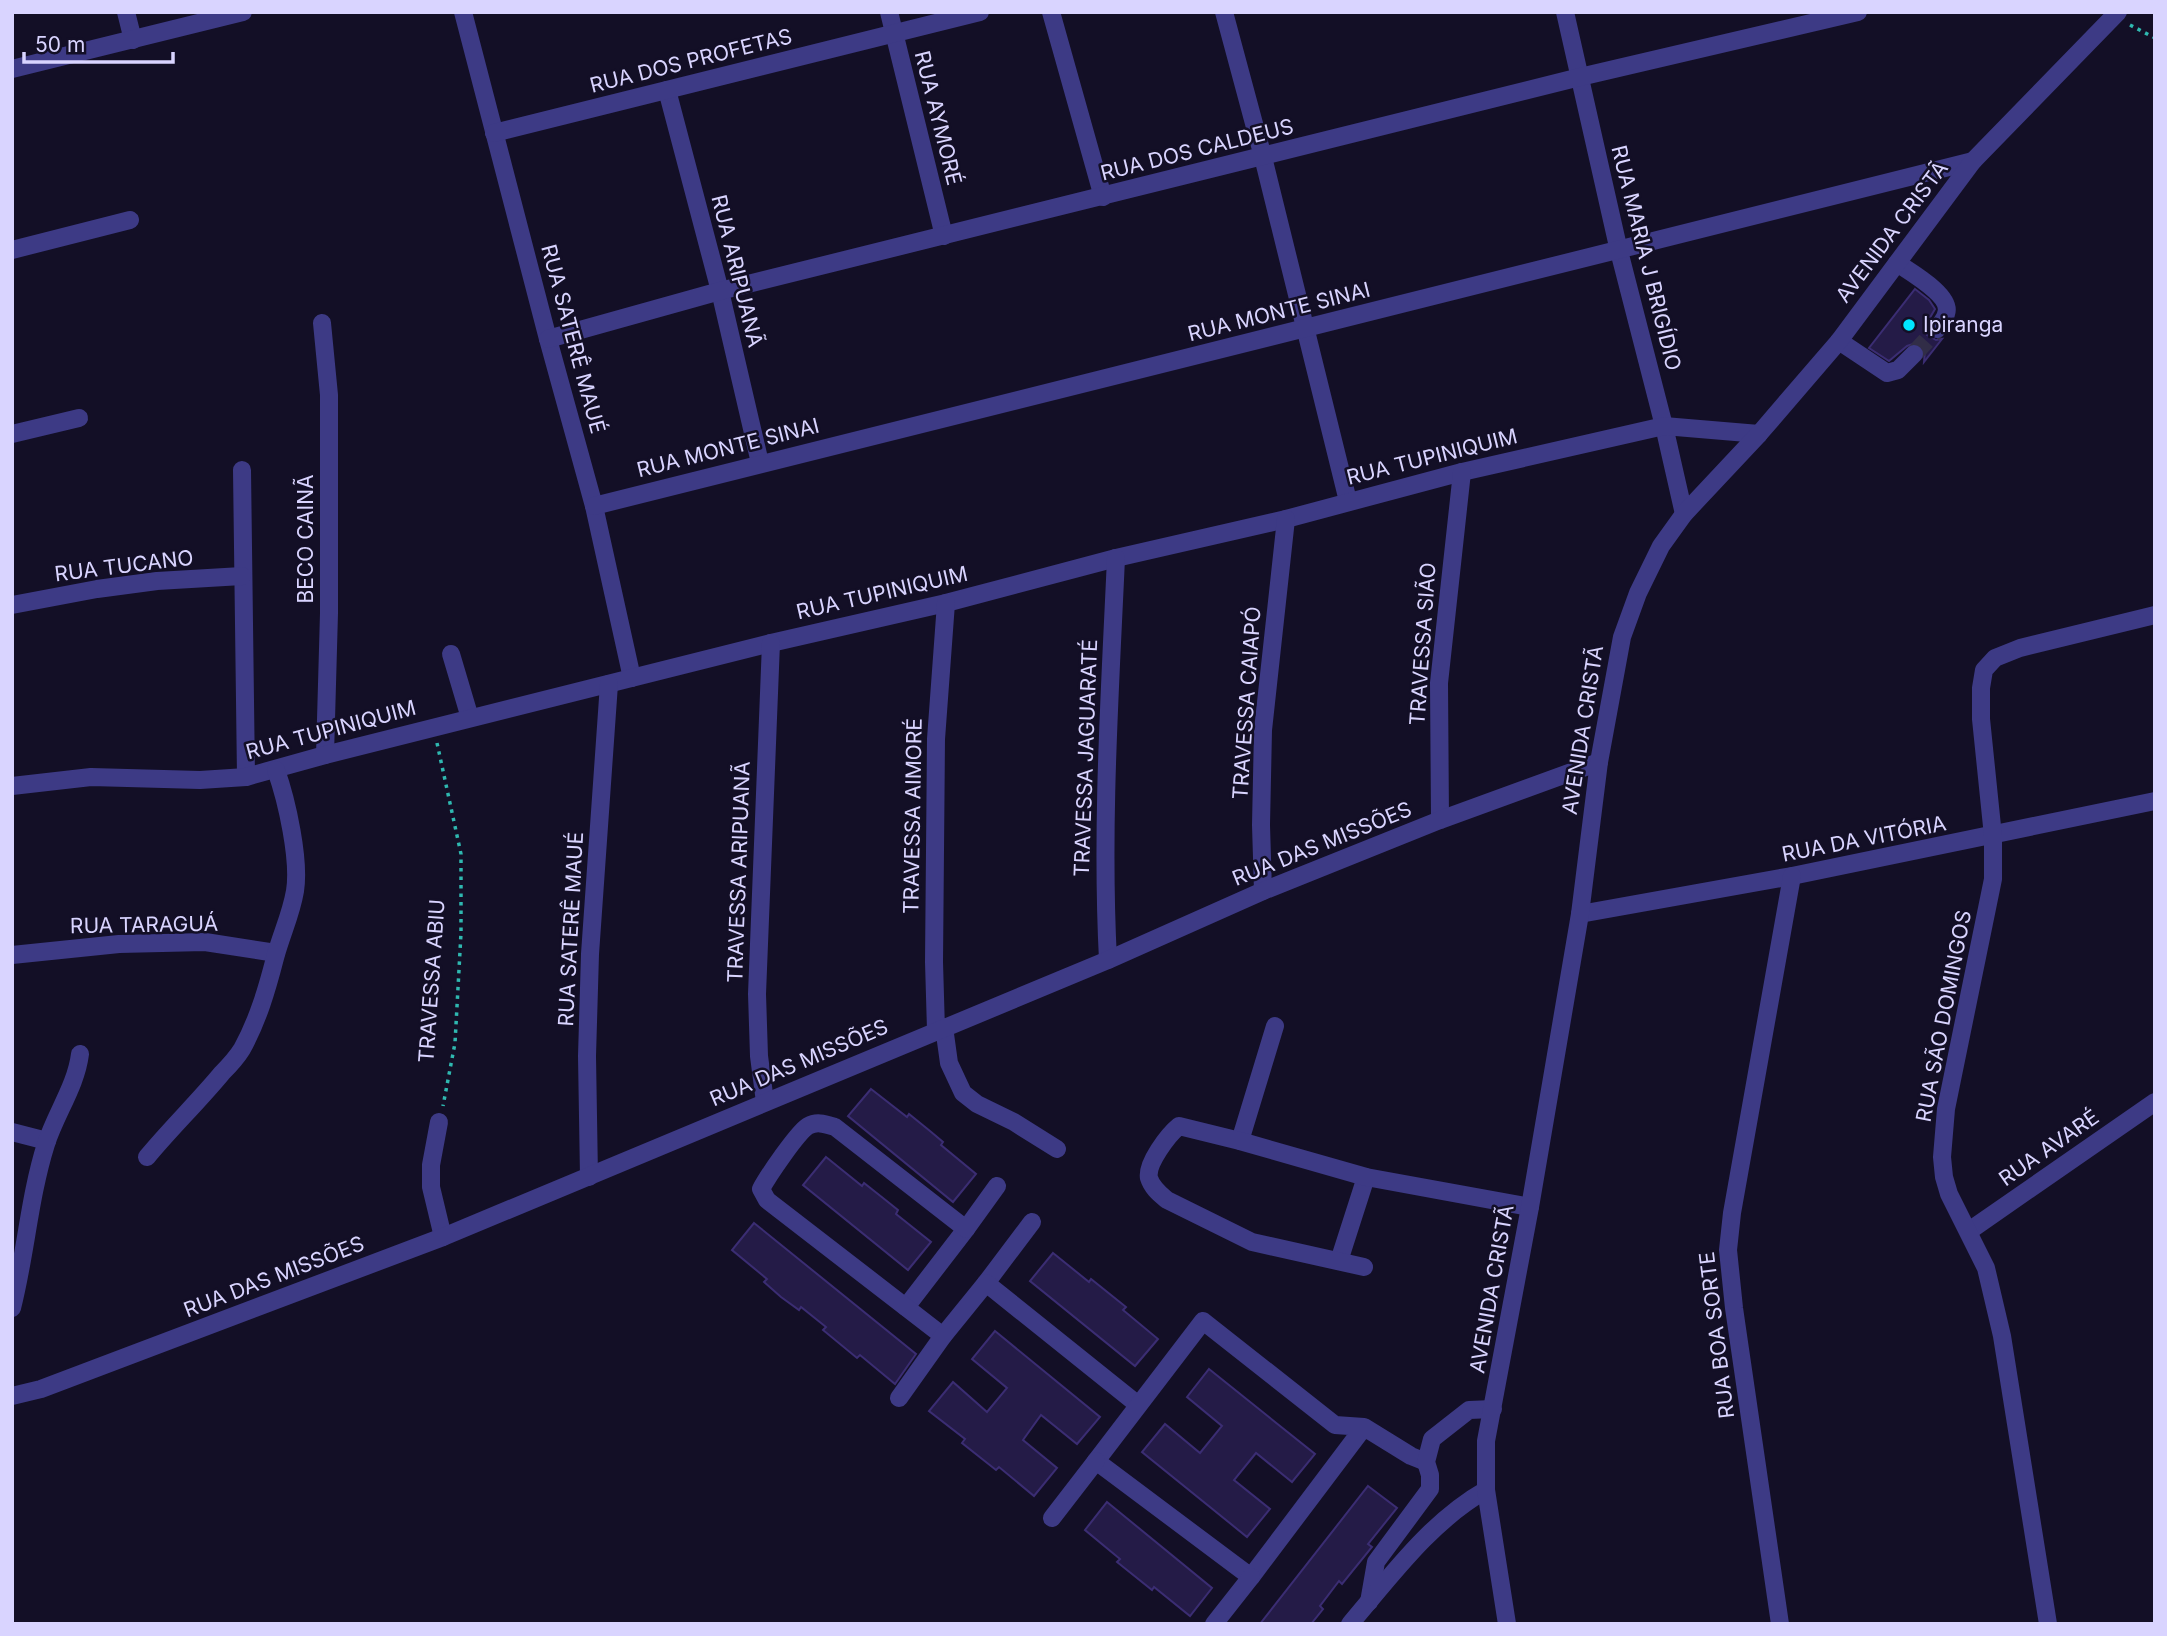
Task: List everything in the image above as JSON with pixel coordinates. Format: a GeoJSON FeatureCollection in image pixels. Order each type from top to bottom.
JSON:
{"type":"FeatureCollection","features":[{"type":"Feature","properties":{"kind":"street"},"geometry":{"type":"LineString","coordinates":[[126,12],[133,40]]}},
{"type":"Feature","properties":{"kind":"street"},"geometry":{"type":"LineString","coordinates":[[12,69],[243,12]]}},
{"type":"Feature","properties":{"kind":"street","name":"RUA SATERÊ MAUÉ"},"geometry":{"type":"LineString","coordinates":[[463,12],[594,506],[632,678]]}},
{"type":"Feature","properties":{"kind":"street","name":"RUA AYMORÉ"},"geometry":{"type":"LineString","coordinates":[[889,12],[944,236]]}},
{"type":"Feature","properties":{"kind":"street","name":"RUA DOS PROFETAS"},"geometry":{"type":"LineString","coordinates":[[494,134],[980,12]]}},
{"type":"Feature","properties":{"kind":"street"},"geometry":{"type":"LineString","coordinates":[[1051,12],[1103,197]]}},
{"type":"Feature","properties":{"kind":"street"},"geometry":{"type":"LineString","coordinates":[[1224,12],[1264,157],[1348,501]]}},
{"type":"Feature","properties":{"kind":"street","name":"RUA MARIA J BRIGÍDIO"},"geometry":{"type":"LineString","coordinates":[[1565,12],[1619,251],[1684,514]]}},
{"type":"Feature","properties":{"kind":"street","name":"RUA DOS CALDEUS"},"geometry":{"type":"LineString","coordinates":[[548,339],[720,291],[1580,77],[1858,12]]}},
{"type":"Feature","properties":{"kind":"street","name":"AVENIDA CRISTÃ"},"geometry":{"type":"LineString","coordinates":[[1507,1624],[1486,1490],[1486,1441],[1530,1207],[1580,914],[1599,762],[1622,637],[1638,593],[1661,546],[1684,514],[1759,434],[1839,341],[1973,161],[2117,15]]}},
{"type":"Feature","properties":{"kind":"street","name":"RUA ARIPUANÃ"},"geometry":{"type":"LineString","coordinates":[[667,90],[720,291],[760,464]]}},
{"type":"Feature","properties":{"kind":"street","name":"RUA MONTE SINAI"},"geometry":{"type":"LineString","coordinates":[[594,506],[1973,161]]}},
{"type":"Feature","properties":{"kind":"street"},"geometry":{"type":"LineString","coordinates":[[12,250],[130,220]]}},
{"type":"Feature","properties":{"kind":"street"},"geometry":{"type":"LineString","coordinates":[[1897,263],[1938,292],[1945,301],[1946,314],[1937,329]]}},
{"type":"Feature","properties":{"kind":"street","name":"BECO CAINÃ"},"geometry":{"type":"LineString","coordinates":[[322,323],[329,395],[329,600],[325,755]]}},
{"type":"Feature","properties":{"kind":"street"},"geometry":{"type":"LineString","coordinates":[[1839,341],[1887,373],[1898,370],[1914,354]]}},
{"type":"Feature","properties":{"kind":"street"},"geometry":{"type":"LineString","coordinates":[[12,434],[79,418]]}},
{"type":"Feature","properties":{"kind":"street","name":"RUA TUPINIQUIM"},"geometry":{"type":"LineString","coordinates":[[12,786],[91,777],[200,780],[246,777],[771,643],[1286,519],[1462,472],[1664,426],[1759,434]]}},
{"type":"Feature","properties":{"kind":"street"},"geometry":{"type":"LineString","coordinates":[[242,470],[246,777]]}},
{"type":"Feature","properties":{"kind":"street","name":"TRAVESSA SIÃO"},"geometry":{"type":"LineString","coordinates":[[1440,820],[1439,683],[1462,472]]}},
{"type":"Feature","properties":{"kind":"street","name":"TRAVESSA CAIAPÓ"},"geometry":{"type":"LineString","coordinates":[[1263,891],[1263,730],[1286,519]]}},
{"type":"Feature","properties":{"kind":"street","name":"TRAVESSA JAGUARATÉ"},"geometry":{"type":"LineString","coordinates":[[1108,960],[1105,904],[1107,756],[1116,558]]}},
{"type":"Feature","properties":{"kind":"street","name":"RUA TUCANO"},"geometry":{"type":"LineString","coordinates":[[12,606],[97,589],[157,581],[242,576]]}},
{"type":"Feature","properties":{"kind":"street","name":"TRAVESSA AIMORÉ"},"geometry":{"type":"LineString","coordinates":[[946,603],[936,739],[934,962],[940,1028],[949,1063],[963,1093],[977,1104],[1014,1122],[1057,1149]]}},
{"type":"Feature","properties":{"kind":"street","name":"RUA SÃO DOMINGOS"},"geometry":{"type":"LineString","coordinates":[[2048,1624],[2002,1336],[1986,1268],[1950,1194],[1941,1157],[1946,1109],[1990,901],[1995,856],[1981,719],[1981,688],[1984,670],[1995,658],[2020,648],[2155,615]]}},
{"type":"Feature","properties":{"kind":"street","name":"TRAVESSA ARIPUANÃ"},"geometry":{"type":"LineString","coordinates":[[765,1102],[759,1056],[757,994],[771,643]]}},
{"type":"Feature","properties":{"kind":"street"},"geometry":{"type":"LineString","coordinates":[[451,654],[470,719]]}},
{"type":"Feature","properties":{"kind":"street","name":"RUA SATERÊ MAUÉ"},"geometry":{"type":"LineString","coordinates":[[589,1177],[587,1056],[590,967],[609,684]]}},
{"type":"Feature","properties":{"kind":"street","name":"RUA DAS MISSÕES"},"geometry":{"type":"LineString","coordinates":[[12,1396],[41,1390],[443,1237],[1108,960],[1263,891],[1440,820],[1599,762]]}},
{"type":"Feature","properties":{"kind":"street"},"geometry":{"type":"LineString","coordinates":[[147,1157],[242,1050],[265,997],[276,953],[288,924],[296,888],[284,794],[276,770]]}},
{"type":"Feature","properties":{"kind":"street","name":"RUA DA VITÓRIA"},"geometry":{"type":"LineString","coordinates":[[1580,914],[1792,876],[2155,801]]}},
{"type":"Feature","properties":{"kind":"street","name":"RUA BOA SORTE"},"geometry":{"type":"LineString","coordinates":[[1780,1624],[1728,1250],[1732,1213],[1792,876]]}},
{"type":"Feature","properties":{"kind":"street","name":"RUA TARAGUÁ"},"geometry":{"type":"LineString","coordinates":[[12,955],[119,944],[205,942],[276,953]]}},
{"type":"Feature","properties":{"kind":"street"},"geometry":{"type":"LineString","coordinates":[[1240,1140],[1275,1026]]}},
{"type":"Feature","properties":{"kind":"street"},"geometry":{"type":"LineString","coordinates":[[12,1308],[19,1282],[26,1225],[47,1141],[73,1080],[80,1054]]}},
{"type":"Feature","properties":{"kind":"street","name":"RUA AVARÉ"},"geometry":{"type":"LineString","coordinates":[[1969,1231],[2155,1102]]}},
{"type":"Feature","properties":{"kind":"street"},"geometry":{"type":"LineString","coordinates":[[439,1122],[431,1165],[431,1187],[443,1237]]}},
{"type":"Feature","properties":{"kind":"street"},"geometry":{"type":"LineString","coordinates":[[943,1336],[767,1200],[761,1189],[767,1177],[807,1127],[820,1122],[835,1127],[965,1228]]}},
{"type":"Feature","properties":{"kind":"street"},"geometry":{"type":"LineString","coordinates":[[1364,1267],[1252,1242],[1167,1200],[1155,1190],[1149,1177],[1151,1164],[1171,1133],[1179,1126],[1240,1140],[1366,1177],[1530,1207]]}},
{"type":"Feature","properties":{"kind":"street"},"geometry":{"type":"LineString","coordinates":[[12,1132],[47,1141]]}},
{"type":"Feature","properties":{"kind":"street"},"geometry":{"type":"LineString","coordinates":[[1339,1261],[1366,1177]]}},
{"type":"Feature","properties":{"kind":"street"},"geometry":{"type":"LineString","coordinates":[[906,1307],[997,1186]]}},
{"type":"Feature","properties":{"kind":"street"},"geometry":{"type":"LineString","coordinates":[[899,1398],[943,1336],[1032,1222]]}},
{"type":"Feature","properties":{"kind":"street"},"geometry":{"type":"LineString","coordinates":[[986,1283],[1137,1404]]}},
{"type":"Feature","properties":{"kind":"street"},"geometry":{"type":"LineString","coordinates":[[1052,1518],[1203,1321],[1335,1425],[1364,1427],[1411,1456],[1426,1462]]}},
{"type":"Feature","properties":{"kind":"street"},"geometry":{"type":"LineString","coordinates":[[1369,1602],[1376,1562],[1430,1489],[1426,1462],[1432,1439],[1469,1410],[1493,1409]]}},
{"type":"Feature","properties":{"kind":"street"},"geometry":{"type":"LineString","coordinates":[[1214,1624],[1364,1427]]}},
{"type":"Feature","properties":{"kind":"street"},"geometry":{"type":"LineString","coordinates":[[1096,1461],[1251,1577]]}},
{"type":"Feature","properties":{"kind":"street"},"geometry":{"type":"LineString","coordinates":[[1350,1624],[1405,1559],[1461,1504],[1486,1490]]}},
{"type":"Feature","properties":{"kind":"path"},"geometry":{"type":"LineString","coordinates":[[2117,15],[2155,37]]}},
{"type":"Feature","properties":{"kind":"path","name":"TRAVESSA ABIU"},"geometry":{"type":"LineString","coordinates":[[434,727],[461,854],[461,933],[455,1043],[439,1122]]}},
{"type":"Feature","properties":{"kind":"building","name":"Ipiranga"},"geometry":{"type":"Polygon","coordinates":[[[1915,289],[1929,300],[1935,309],[1928,321],[1927,335],[1936,340],[1942,339],[1924,362],[1925,350],[1916,343],[1907,346],[1889,361],[1869,348],[1915,289]]]}},
{"type":"Feature","properties":{"kind":"building"},"geometry":{"type":"Polygon","coordinates":[[[871,1089],[907,1117],[909,1114],[976,1174],[953,1202],[848,1116],[871,1089]]]}},
{"type":"Feature","properties":{"kind":"building"},"geometry":{"type":"Polygon","coordinates":[[[826,1157],[898,1210],[896,1214],[931,1242],[908,1270],[803,1185],[826,1157]]]}},
{"type":"Feature","properties":{"kind":"building"},"geometry":{"type":"Polygon","coordinates":[[[754,1223],[916,1354],[895,1384],[860,1355],[857,1358],[823,1330],[826,1327],[801,1307],[799,1310],[781,1297],[764,1282],[767,1279],[732,1250],[754,1223]]]}},
{"type":"Feature","properties":{"kind":"building"},"geometry":{"type":"Polygon","coordinates":[[[1053,1253],[1126,1307],[1123,1310],[1158,1339],[1135,1366],[1030,1281],[1053,1253]]]}},
{"type":"Feature","properties":{"kind":"building"},"geometry":{"type":"Polygon","coordinates":[[[995,1331],[1100,1417],[1077,1444],[1041,1415],[1023,1440],[1057,1468],[1034,1496],[999,1467],[996,1470],[962,1443],[965,1439],[929,1411],[953,1382],[987,1412],[1007,1388],[972,1359],[995,1331]]]}},
{"type":"Feature","properties":{"kind":"building"},"geometry":{"type":"Polygon","coordinates":[[[1209,1369],[1315,1454],[1292,1482],[1256,1453],[1234,1480],[1270,1509],[1247,1537],[1142,1452],[1165,1424],[1200,1453],[1222,1426],[1187,1397],[1209,1369]]]}},
{"type":"Feature","properties":{"kind":"building"},"geometry":{"type":"Polygon","coordinates":[[[1368,1486],[1397,1508],[1368,1544],[1372,1547],[1342,1584],[1339,1581],[1320,1606],[1323,1609],[1311,1624],[1260,1624],[1368,1486]]]}},
{"type":"Feature","properties":{"kind":"building"},"geometry":{"type":"Polygon","coordinates":[[[1107,1502],[1212,1588],[1190,1616],[1117,1562],[1120,1559],[1085,1530],[1107,1502]]]}},
{"type":"Feature","properties":{"kind":"tunnel"},"geometry":{"type":"LineString","coordinates":[[1914,354],[1937,329]]}},
{"type":"Feature","properties":{"kind":"place","name":"Ipiranga"},"geometry":{"type":"Point","coordinates":[1909,325]}}]}
